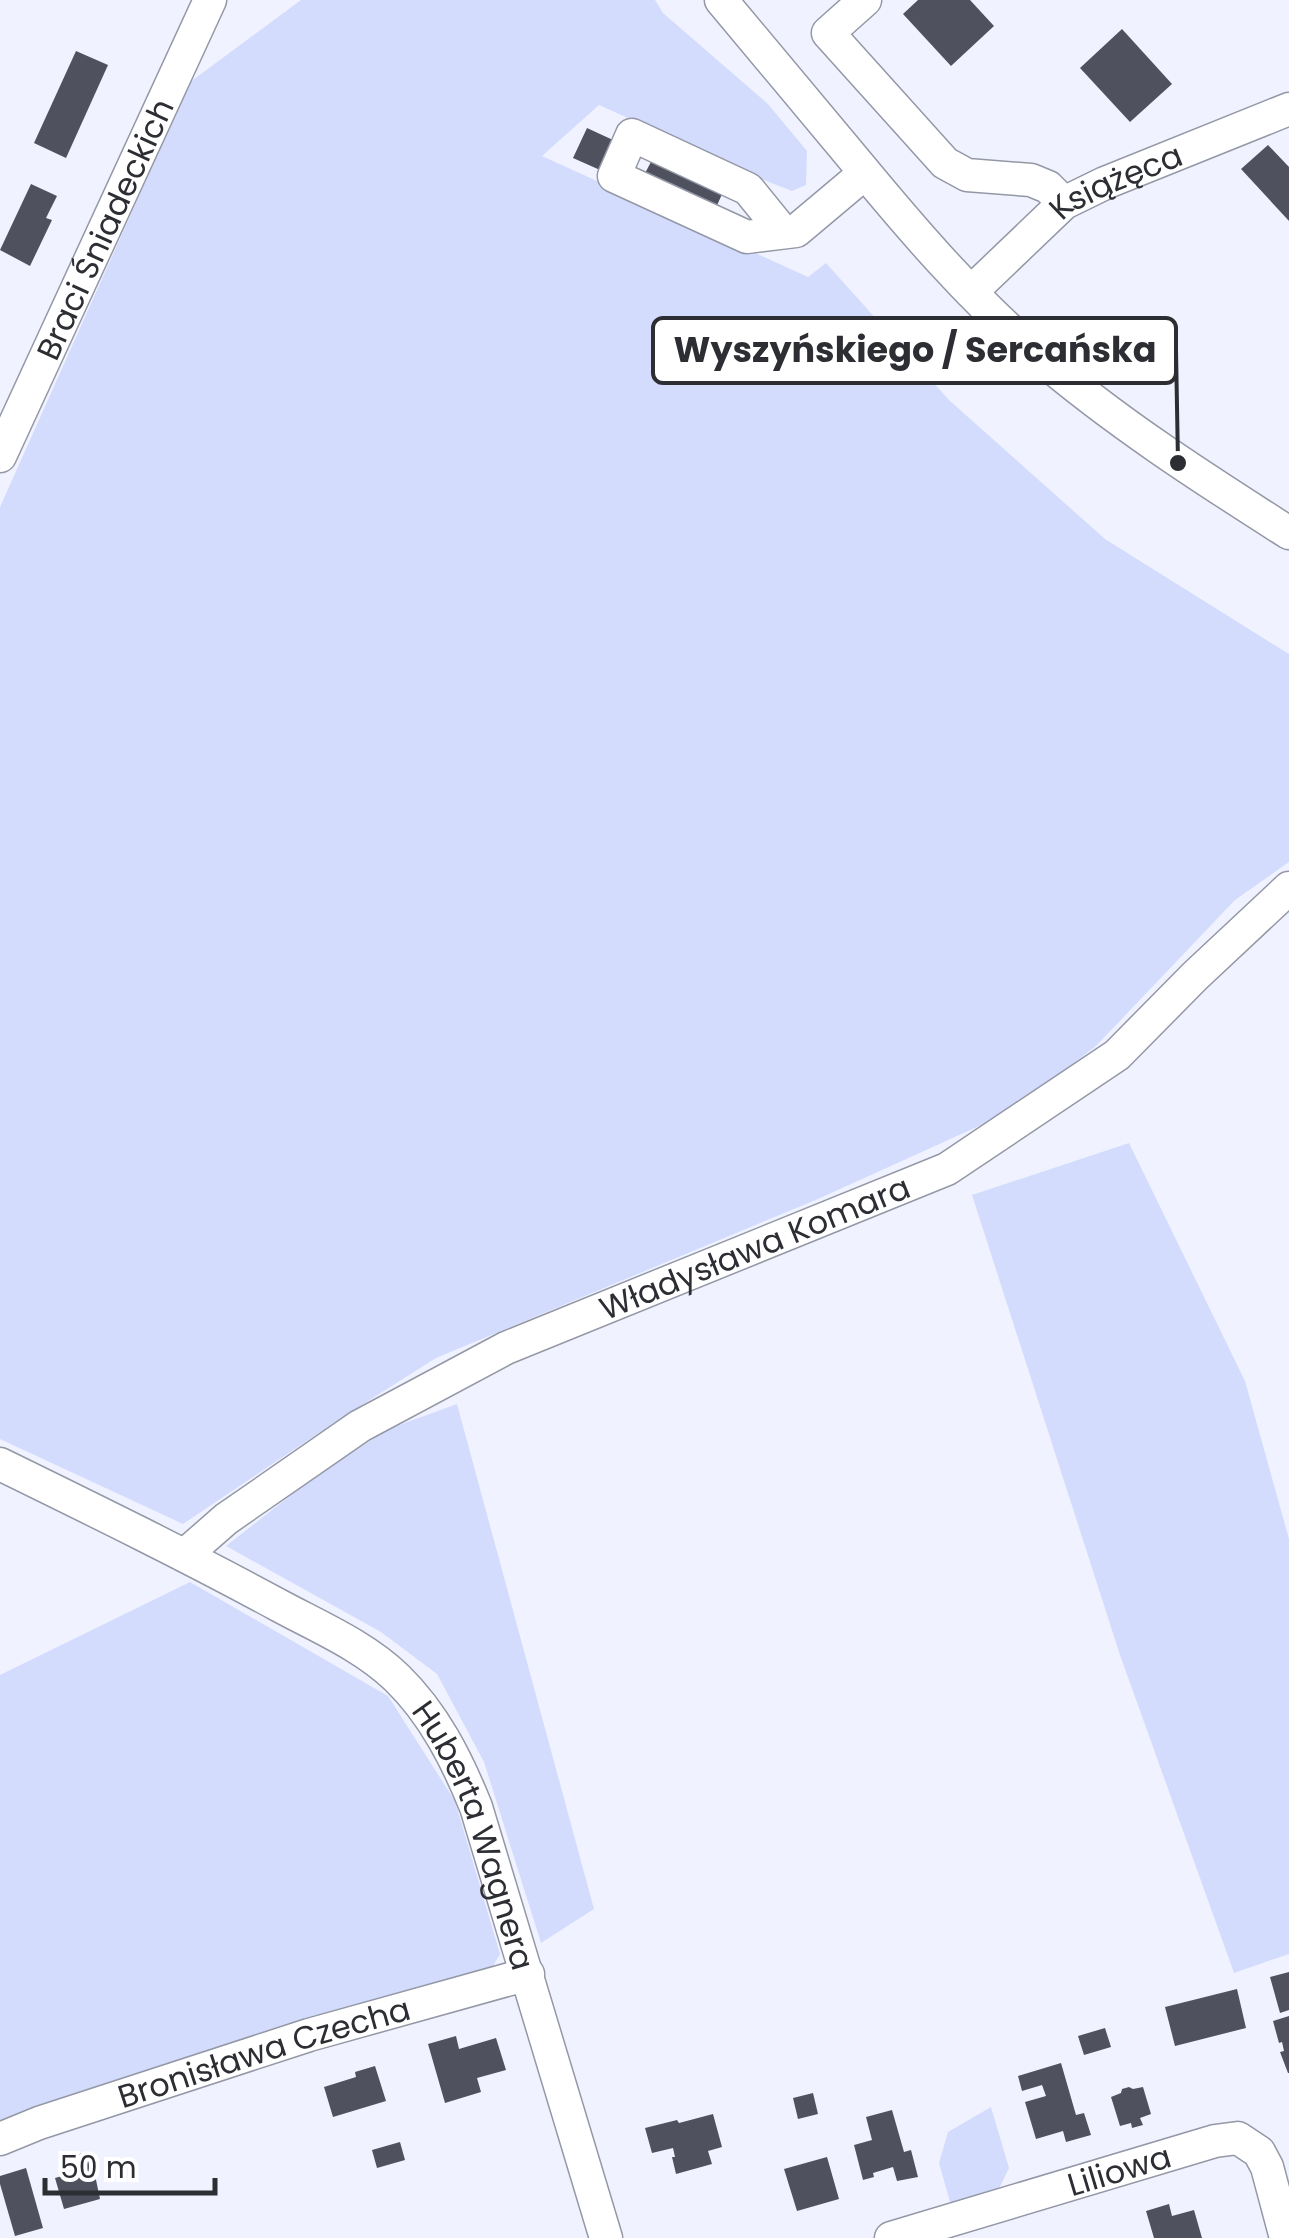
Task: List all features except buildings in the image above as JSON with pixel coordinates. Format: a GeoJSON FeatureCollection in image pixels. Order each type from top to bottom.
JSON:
{"type":"FeatureCollection","features":[{"type":"Feature","properties":{"kind":"street","name":"Braci Śniadeckich"},"geometry":{"type":"LineString","coordinates":[[0,456],[210,0]]}},
{"type":"Feature","properties":{"kind":"street"},"geometry":{"type":"LineString","coordinates":[[722,0],[918,238],[1034,352],[1178,463],[1289,533]]}},
{"type":"Feature","properties":{"kind":"street"},"geometry":{"type":"LineString","coordinates":[[865,0],[828,34],[944,163],[966,175],[1031,180],[1048,186],[1064,203]]}},
{"type":"Feature","properties":{"kind":"street","name":"Książęca"},"geometry":{"type":"LineString","coordinates":[[971,292],[1064,203],[1289,108]]}},
{"type":"Feature","properties":{"kind":"street"},"geometry":{"type":"LineString","coordinates":[[783,232],[748,189],[632,135],[614,176],[747,237],[796,231],[865,173]]}},
{"type":"Feature","properties":{"kind":"street","name":"Władysława Komara"},"geometry":{"type":"LineString","coordinates":[[186,1554],[226,1520],[360,1426],[506,1348],[947,1169],[1117,1055],[1289,888]]}},
{"type":"Feature","properties":{"kind":"street","name":"Huberta Wagnera"},"geometry":{"type":"LineString","coordinates":[[0,1464],[186,1554],[378,1662],[426,1710],[464,1776],[476,1807],[606,2238]]}},
{"type":"Feature","properties":{"kind":"street","name":"Bronisława Czecha"},"geometry":{"type":"LineString","coordinates":[[0,2139],[309,2035],[528,1974]]}},
{"type":"Feature","properties":{"kind":"street","name":"Liliowa"},"geometry":{"type":"LineString","coordinates":[[891,2238],[1238,2138],[1259,2152],[1267,2167],[1286,2238]]}},
{"type":"Feature","properties":{"kind":"shaded area"},"geometry":{"type":"Polygon","coordinates":[[[301,0],[655,0],[663,13],[768,104],[807,151],[806,185],[792,191],[599,105],[542,156],[808,277],[826,263],[949,400],[1105,539],[1289,654],[1289,862],[1235,900],[1096,1046],[1010,1112],[818,1199],[436,1358],[183,1524],[0,1439],[0,507],[190,82],[301,0]]]}},
{"type":"Feature","properties":{"kind":"shaded area"},"geometry":{"type":"Polygon","coordinates":[[[1129,1143],[1245,1381],[1289,1539],[1289,1954],[1234,1973],[1120,1655],[972,1195],[1129,1143]]]}},
{"type":"Feature","properties":{"kind":"shaded area"},"geometry":{"type":"Polygon","coordinates":[[[457,1404],[594,1909],[541,1943],[484,1762],[437,1674],[381,1632],[226,1546],[313,1478],[388,1429],[457,1404]]]}},
{"type":"Feature","properties":{"kind":"shaded area"},"geometry":{"type":"Polygon","coordinates":[[[190,1582],[388,1696],[455,1801],[500,1954],[493,1966],[350,2006],[0,2123],[0,1675],[190,1582]]]}},
{"type":"Feature","properties":{"kind":"shaded area"},"geometry":{"type":"Polygon","coordinates":[[[991,2107],[1009,2168],[996,2195],[952,2209],[939,2163],[948,2132],[991,2107]]]}},
{"type":"Feature","properties":{"kind":"place","name":"Wyszyńskiego / Sercańska"},"geometry":{"type":"Point","coordinates":[1178,463]}}]}
